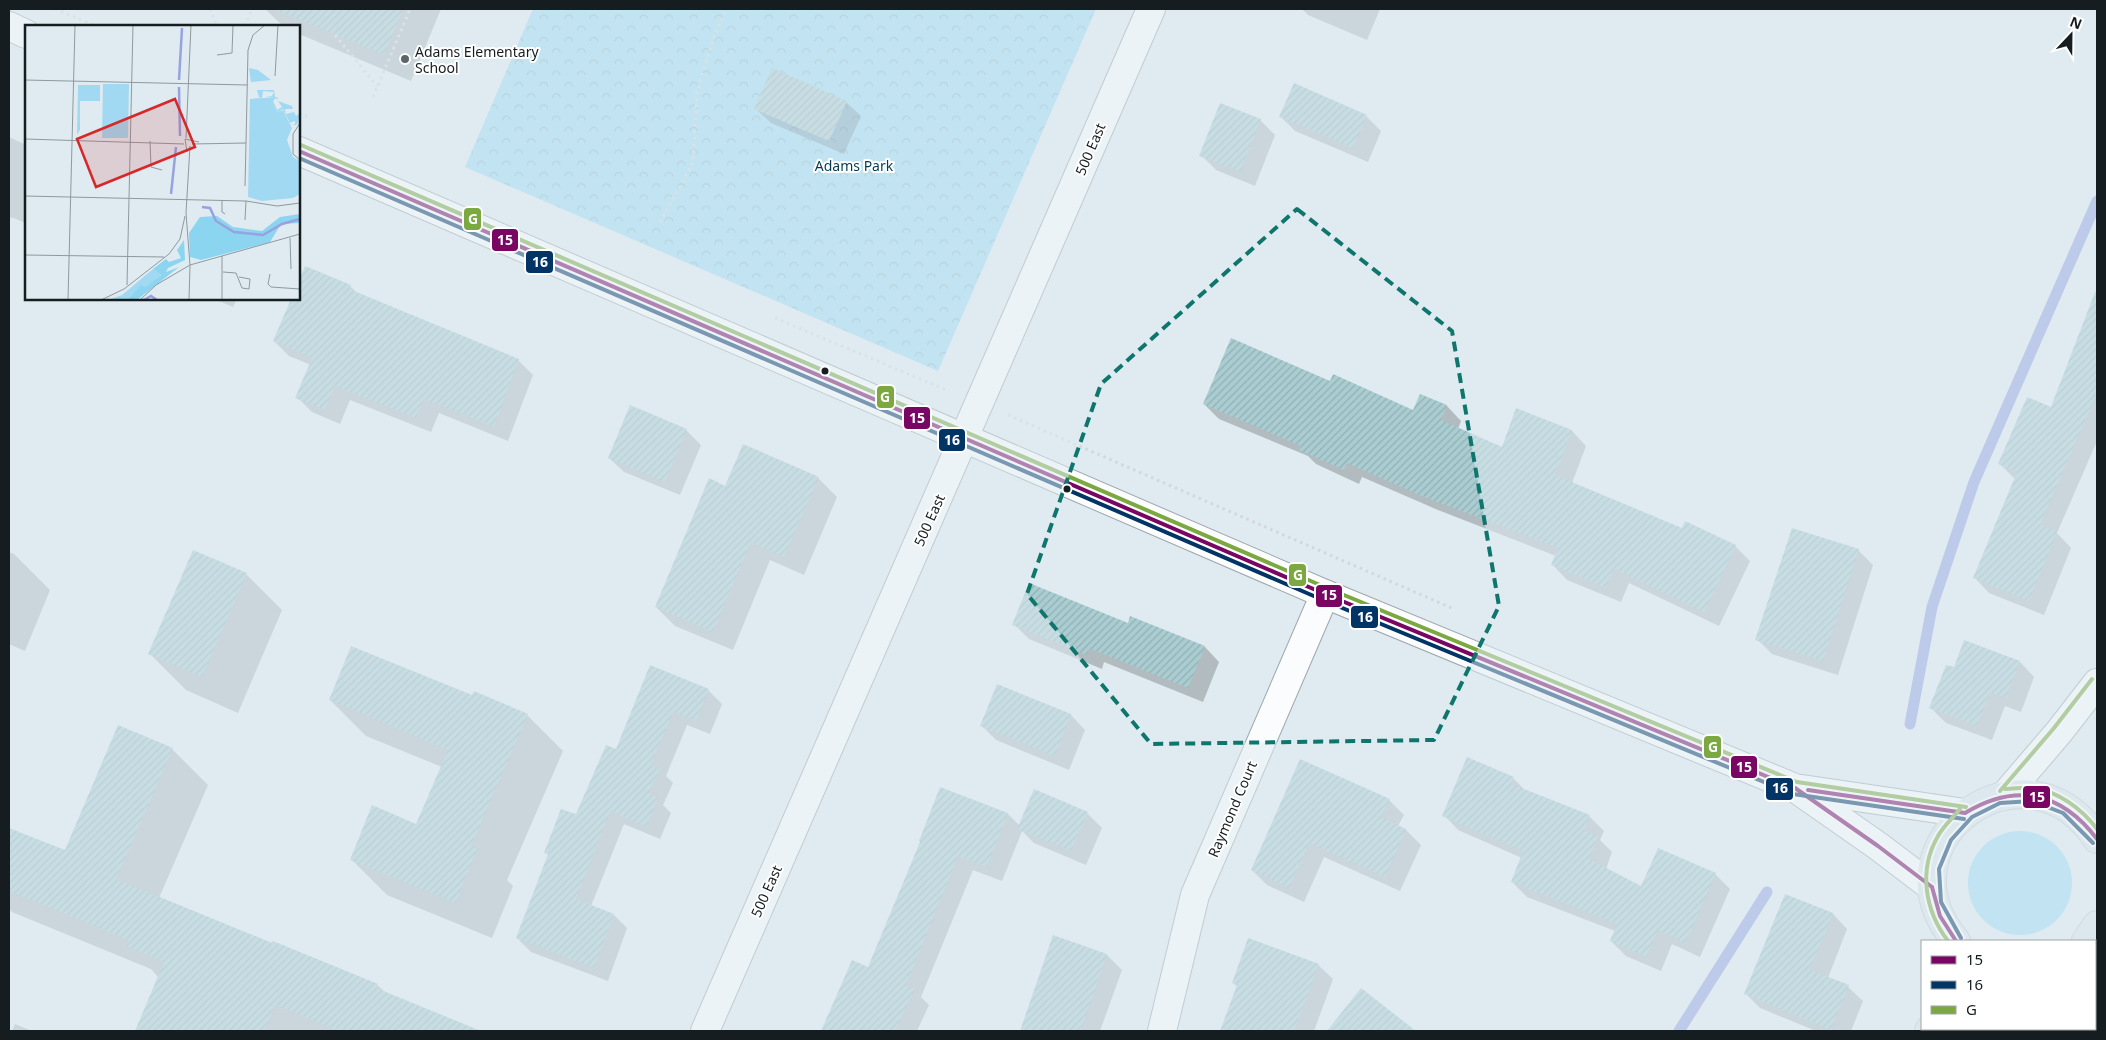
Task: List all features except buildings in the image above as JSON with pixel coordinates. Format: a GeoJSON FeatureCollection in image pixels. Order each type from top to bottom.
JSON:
{"type":"FeatureCollection","features":[{"type":"Feature","properties":{"kind":"main road"},"geometry":{"type":"LineString","coordinates":[[1947,937],[1935,908],[1932,887],[1933,867],[1944,837],[1965,813],[1984,801],[2005,795],[2034,795],[2067,807],[2084,821],[2097,838]]}},
{"type":"Feature","properties":{"kind":"main road"},"geometry":{"type":"LineString","coordinates":[[2087,940],[2097,925]]}},
{"type":"Feature","properties":{"kind":"street","name":"500 East"},"geometry":{"type":"LineString","coordinates":[[705,1031],[1151,9]]}},
{"type":"Feature","properties":{"kind":"street"},"geometry":{"type":"LineString","coordinates":[[9,26],[25,34]]}},
{"type":"Feature","properties":{"kind":"street"},"geometry":{"type":"LineString","coordinates":[[300,151],[1325,594],[1795,788],[1878,846],[1932,887]]}},
{"type":"Feature","properties":{"kind":"street","name":"Raymond Court"},"geometry":{"type":"LineString","coordinates":[[1162,1031],[1195,895],[1325,594]]}},
{"type":"Feature","properties":{"kind":"street"},"geometry":{"type":"LineString","coordinates":[[2005,795],[2059,732],[2097,683]]}},
{"type":"Feature","properties":{"kind":"street"},"geometry":{"type":"LineString","coordinates":[[1795,788],[1965,813]]}},
{"type":"Feature","properties":{"kind":"path"},"geometry":{"type":"LineString","coordinates":[[55,9],[94,25]]}},
{"type":"Feature","properties":{"kind":"path"},"geometry":{"type":"LineString","coordinates":[[210,9],[216,25]]}},
{"type":"Feature","properties":{"kind":"path"},"geometry":{"type":"LineString","coordinates":[[245,25],[252,9]]}},
{"type":"Feature","properties":{"kind":"path"},"geometry":{"type":"LineString","coordinates":[[373,98],[410,9]]}},
{"type":"Feature","properties":{"kind":"path"},"geometry":{"type":"LineString","coordinates":[[660,222],[693,162],[697,92],[714,37],[726,9]]}},
{"type":"Feature","properties":{"kind":"path"},"geometry":{"type":"LineString","coordinates":[[335,34],[377,86]]}},
{"type":"Feature","properties":{"kind":"path"},"geometry":{"type":"LineString","coordinates":[[1047,430],[1457,610]]}},
{"type":"Feature","properties":{"kind":"highlighted area"},"geometry":{"type":"Polygon","coordinates":[[[1297,209],[1452,331],[1499,606],[1434,740],[1151,744],[1027,594],[1101,384],[1297,209]]]}},
{"type":"Feature","properties":{"kind":"green space","name":"Adams Park"},"geometry":{"type":"Polygon","coordinates":[[[533,9],[1096,9],[938,371],[465,167],[533,9]]]}},
{"type":"Feature","properties":{"kind":"green space"},"geometry":{"type":"Polygon","coordinates":[[[2020,831],[2040,835],[2057,846],[2068,863],[2072,883],[2068,903],[2057,920],[2040,931],[2020,935],[2000,931],[1983,920],[1972,903],[1968,883],[1972,863],[1983,846],[2000,835],[2020,831]]]}},
{"type":"Feature","properties":{"kind":"waterway"},"geometry":{"type":"LineString","coordinates":[[1910,724],[1932,607],[1974,482],[2097,201]]}},
{"type":"Feature","properties":{"kind":"waterway"},"geometry":{"type":"LineString","coordinates":[[1679,1031],[1767,892]]}},
{"type":"Feature","properties":{"kind":"transit line","name":"G"},"geometry":{"type":"LineString","coordinates":[[301,145],[1327,588],[1797,782],[1966,807]]}},
{"type":"Feature","properties":{"kind":"transit line","name":"15"},"geometry":{"type":"LineString","coordinates":[[300,151],[1325,594],[1795,788],[1878,846],[1932,887]]}},
{"type":"Feature","properties":{"kind":"transit line","name":"16"},"geometry":{"type":"LineString","coordinates":[[300,158],[1323,600],[1793,794],[1964,819]]}},
{"type":"Feature","properties":{"kind":"transit line","name":"G"},"geometry":{"type":"LineString","coordinates":[[2000,791],[2054,728],[2092,679]]}},
{"type":"Feature","properties":{"kind":"transit line","name":"G"},"geometry":{"type":"LineString","coordinates":[[2005,789],[2032,788],[2051,793],[2077,808],[2097,829]]}},
{"type":"Feature","properties":{"kind":"transit line","name":"15"},"geometry":{"type":"LineString","coordinates":[[1808,790],[1965,813]]}},
{"type":"Feature","properties":{"kind":"transit line","name":"15"},"geometry":{"type":"LineString","coordinates":[[1965,813],[1984,803],[2002,797],[2020,795],[2037,797],[2053,802],[2068,811],[2083,823],[2097,839]]}},
{"type":"Feature","properties":{"kind":"transit line","name":"16"},"geometry":{"type":"LineString","coordinates":[[1961,938],[1941,902],[1939,869],[1951,840],[1972,817],[2000,803],[2032,801],[2063,813],[2093,843]]}},
{"type":"Feature","properties":{"kind":"transit line","name":"G"},"geometry":{"type":"LineString","coordinates":[[1947,940],[1940,929],[1929,904],[1926,876],[1932,849],[1938,836],[1960,809]]}},
{"type":"Feature","properties":{"kind":"transit line","name":"15"},"geometry":{"type":"LineString","coordinates":[[1932,887],[1940,916],[1955,940]]}},
{"type":"Feature","properties":{"kind":"place","name":"Adams Elementary School"},"geometry":{"type":"Point","coordinates":[405,59]}}]}
